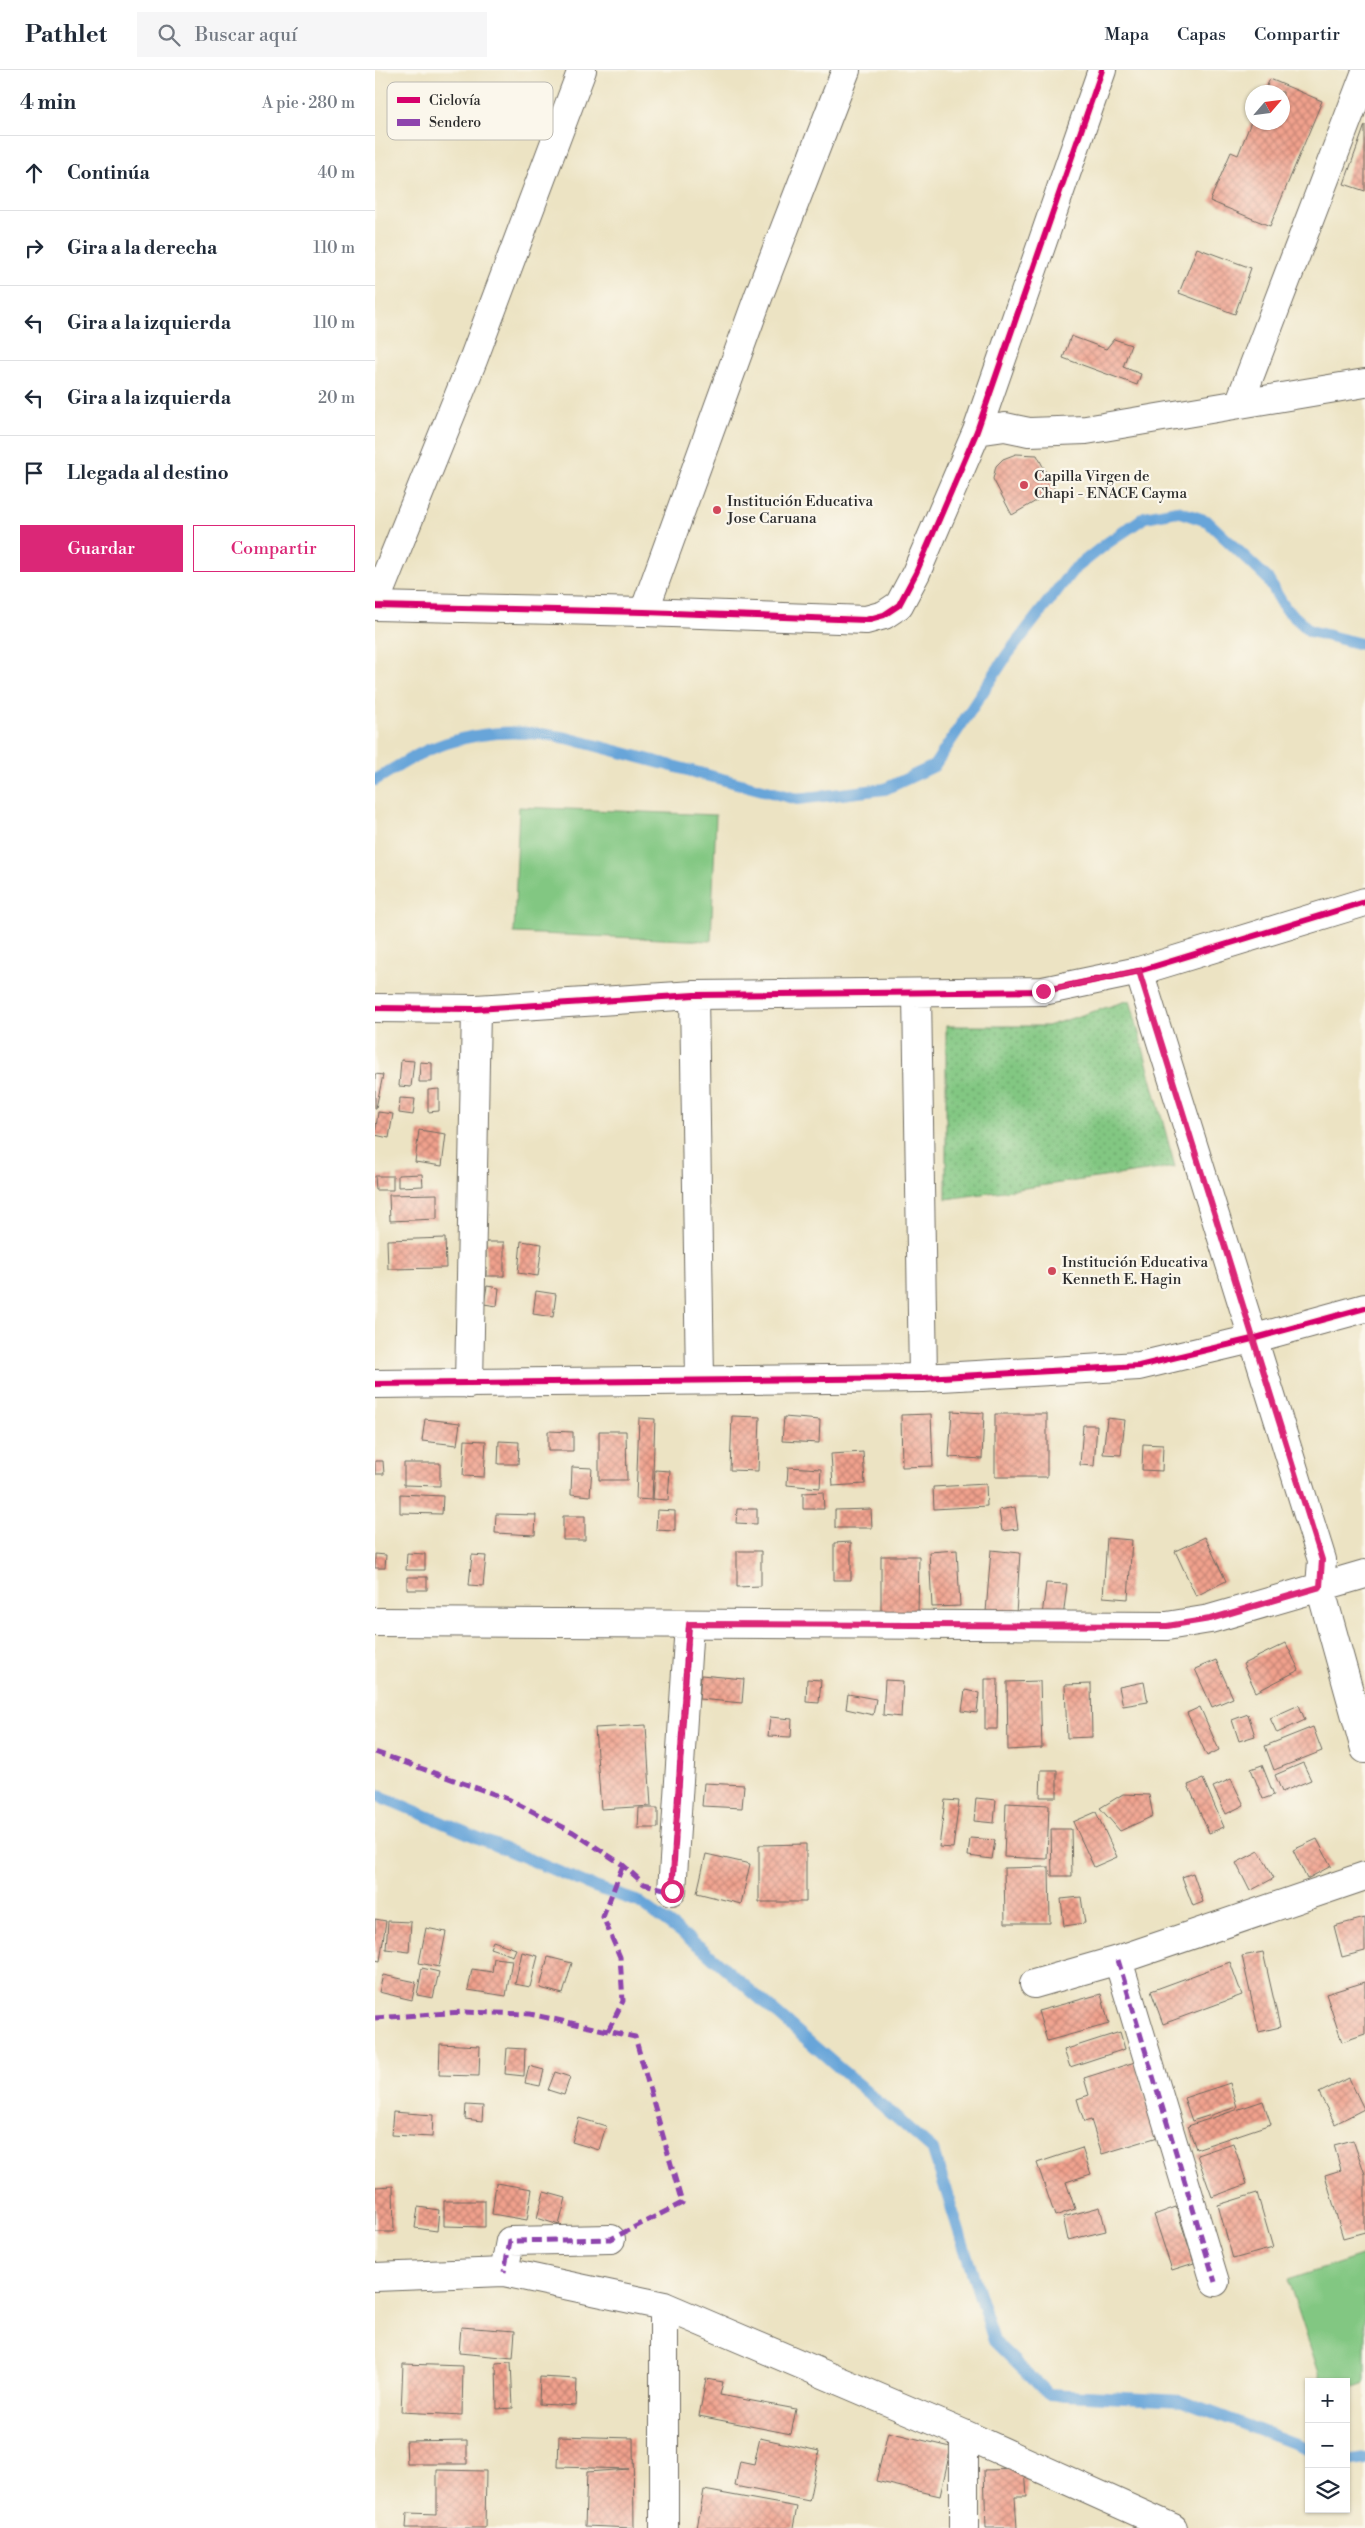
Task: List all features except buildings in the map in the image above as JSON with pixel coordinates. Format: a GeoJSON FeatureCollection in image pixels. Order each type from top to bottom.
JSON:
{"type":"FeatureCollection","features":[{"type":"Feature","properties":{"kind":"street"},"geometry":{"type":"LineString","coordinates":[[375,602],[473,360],[582,70]]}},
{"type":"Feature","properties":{"kind":"street"},"geometry":{"type":"LineString","coordinates":[[644,612],[759,295],[846,70]]}},
{"type":"Feature","properties":{"kind":"street"},"geometry":{"type":"LineString","coordinates":[[375,606],[644,612],[866,620],[883,614],[899,605],[916,573],[977,431],[1102,70]]}},
{"type":"Feature","properties":{"kind":"street"},"geometry":{"type":"LineString","coordinates":[[1239,404],[1365,74]]}},
{"type":"Feature","properties":{"kind":"street"},"geometry":{"type":"LineString","coordinates":[[977,431],[1005,427],[1029,432],[1086,430],[1365,383]]}},
{"type":"Feature","properties":{"kind":"street"},"geometry":{"type":"LineString","coordinates":[[375,1008],[475,1009],[693,995],[917,994],[1043,991],[1139,971],[1363,908]]}},
{"type":"Feature","properties":{"kind":"street"},"geometry":{"type":"LineString","coordinates":[[1139,971],[1322,1560],[1320,1587],[1365,1749]]}},
{"type":"Feature","properties":{"kind":"street"},"geometry":{"type":"LineString","coordinates":[[917,994],[923,1378]]}},
{"type":"Feature","properties":{"kind":"street"},"geometry":{"type":"LineString","coordinates":[[693,995],[700,1380]]}},
{"type":"Feature","properties":{"kind":"street"},"geometry":{"type":"LineString","coordinates":[[469,1384],[475,1009]]}},
{"type":"Feature","properties":{"kind":"street"},"geometry":{"type":"LineString","coordinates":[[375,1384],[923,1378],[1139,1366],[1252,1339],[1365,1308]]}},
{"type":"Feature","properties":{"kind":"street"},"geometry":{"type":"LineString","coordinates":[[375,1622],[1167,1626],[1210,1619],[1365,1574]]}},
{"type":"Feature","properties":{"kind":"street"},"geometry":{"type":"LineString","coordinates":[[672,1891],[689,1624]]}},
{"type":"Feature","properties":{"kind":"street"},"geometry":{"type":"LineString","coordinates":[[1034,1984],[1118,1960],[1365,1876]]}},
{"type":"Feature","properties":{"kind":"street"},"geometry":{"type":"LineString","coordinates":[[1118,1960],[1215,2282]]}},
{"type":"Feature","properties":{"kind":"street"},"geometry":{"type":"LineString","coordinates":[[505,2272],[510,2241],[611,2240]]}},
{"type":"Feature","properties":{"kind":"street"},"geometry":{"type":"LineString","coordinates":[[375,2277],[505,2272],[664,2306],[964,2434],[1173,2528]]}},
{"type":"Feature","properties":{"kind":"street"},"geometry":{"type":"LineString","coordinates":[[664,2306],[664,2528]]}},
{"type":"Feature","properties":{"kind":"street"},"geometry":{"type":"LineString","coordinates":[[964,2434],[964,2528]]}},
{"type":"Feature","properties":{"kind":"green space"},"geometry":{"type":"Polygon","coordinates":[[[519,807],[716,815],[711,941],[514,933],[519,807]]]}},
{"type":"Feature","properties":{"kind":"green space"},"geometry":{"type":"Polygon","coordinates":[[[1130,1000],[1175,1167],[946,1199],[946,1026],[1047,1026],[1130,1000]]]}},
{"type":"Feature","properties":{"kind":"green space"},"geometry":{"type":"Polygon","coordinates":[[[1365,2255],[1365,2384],[1350,2390],[1350,2378],[1321,2378],[1288,2280],[1365,2255]]]}},
{"type":"Feature","properties":{"kind":"waterway"},"geometry":{"type":"LineString","coordinates":[[375,780],[428,750],[446,743],[480,735],[531,733],[567,738],[797,799],[885,789],[934,766],[1007,655],[1072,571],[1145,517],[1177,511],[1207,521],[1267,578],[1285,608],[1310,631],[1365,645]]}},
{"type":"Feature","properties":{"kind":"waterway"},"geometry":{"type":"LineString","coordinates":[[375,1794],[592,1886],[639,1902],[703,1949],[933,2150],[994,2341],[1048,2394],[1182,2401],[1305,2447]]}},
{"type":"Feature","properties":{"kind":"waterway"},"geometry":{"type":"LineString","coordinates":[[1350,2461],[1365,2459]]}},
{"type":"Feature","properties":{"kind":"marked path"},"geometry":{"type":"LineString","coordinates":[[375,1752],[508,1799],[573,1832],[623,1865],[644,1884],[672,1891],[689,1624]]}},
{"type":"Feature","properties":{"kind":"marked path"},"geometry":{"type":"LineString","coordinates":[[608,2031],[623,2001],[620,1957],[603,1917],[623,1865]]}},
{"type":"Feature","properties":{"kind":"marked path"},"geometry":{"type":"LineString","coordinates":[[1118,1960],[1215,2282]]}},
{"type":"Feature","properties":{"kind":"marked path"},"geometry":{"type":"LineString","coordinates":[[375,2018],[462,2012],[530,2014],[635,2037],[682,2203],[611,2239],[510,2241],[504,2272]]}},
{"type":"Feature","properties":{"kind":"cycle path"},"geometry":{"type":"LineString","coordinates":[[375,606],[644,612],[866,620],[884,615],[899,605],[916,573],[977,431],[1102,70]]}},
{"type":"Feature","properties":{"kind":"cycle path"},"geometry":{"type":"LineString","coordinates":[[375,1008],[476,1009],[694,995],[1043,991],[1139,971],[1365,902]]}},
{"type":"Feature","properties":{"kind":"cycle path"},"geometry":{"type":"LineString","coordinates":[[375,1384],[923,1378],[1139,1366],[1252,1339],[1365,1308]]}},
{"type":"Feature","properties":{"kind":"place","name":"Capilla Virgen de Chapi - ENACE Cayma"},"geometry":{"type":"Point","coordinates":[1024,485]}},
{"type":"Feature","properties":{"kind":"place","name":"Institución Educativa Jose Caruana"},"geometry":{"type":"Point","coordinates":[717,510]}},
{"type":"Feature","properties":{"kind":"place","name":"Institución Educativa Kenneth E. Hagin"},"geometry":{"type":"Point","coordinates":[1052,1271]}},
{"type":"Feature","properties":{"kind":"route"},"geometry":{"type":"LineString","coordinates":[[672,1891],[689,1624],[1167,1626],[1210,1619],[1320,1587],[1322,1560],[1139,971],[1043,991]]}}]}
